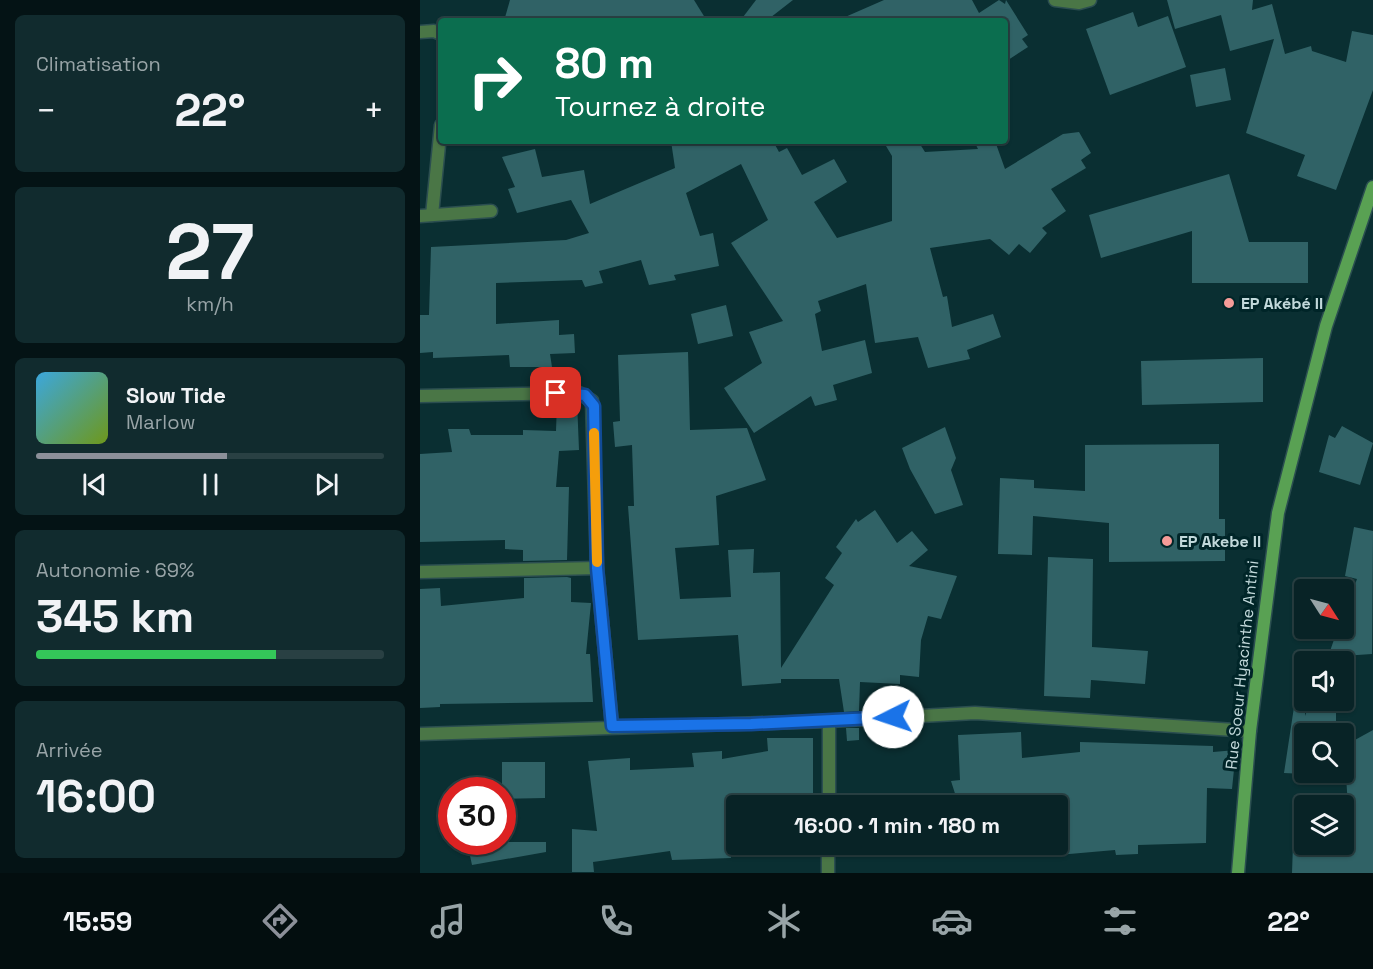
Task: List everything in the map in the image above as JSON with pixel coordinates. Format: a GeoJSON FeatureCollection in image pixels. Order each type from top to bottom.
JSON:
{"type":"FeatureCollection","features":[{"type":"Feature","properties":{"kind":"main road","name":"Rue Soeur Hyacinthe Antini"},"geometry":{"type":"LineString","coordinates":[[1238,873],[1250,732],[1278,513],[1326,326],[1373,187]]}},
{"type":"Feature","properties":{"kind":"street"},"geometry":{"type":"LineString","coordinates":[[1055,0],[1079,3],[1090,0]]}},
{"type":"Feature","properties":{"kind":"street"},"geometry":{"type":"LineString","coordinates":[[420,32],[438,33]]}},
{"type":"Feature","properties":{"kind":"street"},"geometry":{"type":"LineString","coordinates":[[438,142],[426,215],[491,211]]}},
{"type":"Feature","properties":{"kind":"street"},"geometry":{"type":"LineString","coordinates":[[420,396],[579,393],[590,398],[594,406],[597,568],[612,726]]}},
{"type":"Feature","properties":{"kind":"street"},"geometry":{"type":"LineString","coordinates":[[420,572],[597,568]]}},
{"type":"Feature","properties":{"kind":"street"},"geometry":{"type":"LineString","coordinates":[[420,734],[612,726],[829,721],[975,713],[1250,732]]}},
{"type":"Feature","properties":{"kind":"street"},"geometry":{"type":"LineString","coordinates":[[829,721],[829,795]]}},
{"type":"Feature","properties":{"kind":"street"},"geometry":{"type":"LineString","coordinates":[[828,855],[828,873]]}},
{"type":"Feature","properties":{"kind":"building"},"geometry":{"type":"Polygon","coordinates":[[[510,0],[694,0],[705,18],[505,18],[510,0]]]}},
{"type":"Feature","properties":{"kind":"building"},"geometry":{"type":"Polygon","coordinates":[[[756,0],[793,0],[770,18],[742,18],[756,0]]]}},
{"type":"Feature","properties":{"kind":"building"},"geometry":{"type":"Polygon","coordinates":[[[884,0],[972,0],[979,13],[999,0],[1005,4],[1006,0],[1028,35],[1022,39],[1028,47],[1008,60],[1008,18],[843,18],[884,0]]]}},
{"type":"Feature","properties":{"kind":"building"},"geometry":{"type":"Polygon","coordinates":[[[1167,0],[1253,0],[1252,10],[1272,4],[1285,54],[1311,46],[1312,51],[1346,62],[1352,31],[1373,35],[1373,90],[1336,190],[1297,176],[1305,155],[1246,133],[1274,39],[1230,51],[1221,15],[1175,29],[1167,0]]]}},
{"type":"Feature","properties":{"kind":"building"},"geometry":{"type":"Polygon","coordinates":[[[1133,12],[1138,27],[1168,16],[1186,67],[1110,95],[1086,29],[1133,12]]]}},
{"type":"Feature","properties":{"kind":"building"},"geometry":{"type":"Polygon","coordinates":[[[1225,68],[1231,100],[1196,107],[1190,75],[1225,68]]]}},
{"type":"Feature","properties":{"kind":"building"},"geometry":{"type":"Polygon","coordinates":[[[1079,132],[1091,153],[1081,160],[1086,168],[1051,189],[1066,211],[1042,228],[1047,233],[1030,253],[1019,244],[1009,255],[990,239],[930,248],[943,297],[947,296],[952,327],[993,314],[1001,337],[967,350],[970,359],[928,368],[918,337],[875,343],[866,284],[818,301],[821,311],[815,314],[822,351],[865,340],[872,373],[833,385],[837,400],[815,406],[811,396],[754,433],[724,388],[762,363],[749,332],[783,321],[731,243],[768,220],[741,164],[686,193],[700,236],[713,233],[719,266],[674,275],[676,280],[649,285],[641,260],[599,271],[603,283],[585,287],[582,280],[496,283],[496,324],[559,320],[559,335],[574,334],[575,353],[550,354],[552,367],[510,367],[509,355],[433,358],[433,352],[420,353],[420,315],[429,315],[431,247],[566,240],[589,233],[571,200],[517,213],[508,189],[515,187],[502,157],[535,149],[542,177],[584,170],[590,204],[675,168],[671,144],[775,144],[779,152],[787,148],[802,175],[834,159],[847,182],[814,202],[837,238],[892,221],[892,156],[885,144],[920,144],[925,152],[978,149],[976,144],[996,144],[1005,169],[1063,134],[1079,132]]]}},
{"type":"Feature","properties":{"kind":"building"},"geometry":{"type":"Polygon","coordinates":[[[1229,174],[1249,242],[1308,242],[1308,283],[1192,283],[1192,231],[1101,258],[1089,215],[1229,174]]]}},
{"type":"Feature","properties":{"kind":"building"},"geometry":{"type":"Polygon","coordinates":[[[726,305],[733,336],[698,344],[691,314],[726,305]]]}},
{"type":"Feature","properties":{"kind":"building"},"geometry":{"type":"Polygon","coordinates":[[[688,352],[690,430],[747,428],[766,480],[716,496],[719,545],[675,548],[680,599],[731,597],[728,550],[754,549],[753,573],[780,572],[781,668],[834,585],[825,578],[842,553],[836,547],[856,519],[858,522],[875,510],[897,543],[912,531],[928,550],[909,566],[957,576],[941,619],[928,616],[921,640],[919,677],[900,675],[900,684],[860,682],[859,711],[844,712],[839,679],[781,679],[781,683],[742,686],[738,635],[638,640],[628,506],[634,506],[632,445],[615,447],[613,422],[620,421],[618,355],[688,352]]]}},
{"type":"Feature","properties":{"kind":"building"},"geometry":{"type":"Polygon","coordinates":[[[1263,358],[1263,402],[1142,405],[1141,361],[1263,358]]]}},
{"type":"Feature","properties":{"kind":"building"},"geometry":{"type":"Polygon","coordinates":[[[577,401],[579,450],[559,451],[556,487],[569,487],[567,560],[523,561],[523,550],[505,549],[505,540],[420,542],[420,454],[452,452],[448,429],[469,429],[471,435],[523,435],[523,430],[556,431],[557,402],[577,401]]]}},
{"type":"Feature","properties":{"kind":"building"},"geometry":{"type":"Polygon","coordinates":[[[1342,426],[1373,443],[1360,485],[1319,472],[1329,435],[1335,438],[1342,426]]]}},
{"type":"Feature","properties":{"kind":"building"},"geometry":{"type":"Polygon","coordinates":[[[945,427],[956,458],[951,470],[963,505],[935,514],[910,469],[902,448],[945,427]]]}},
{"type":"Feature","properties":{"kind":"building"},"geometry":{"type":"Polygon","coordinates":[[[1219,444],[1219,519],[1225,519],[1225,561],[1109,562],[1109,523],[1033,516],[1032,555],[998,554],[1000,478],[1034,480],[1034,488],[1085,491],[1085,445],[1219,444]]]}},
{"type":"Feature","properties":{"kind":"building"},"geometry":{"type":"Polygon","coordinates":[[[1354,527],[1373,531],[1372,654],[1354,655],[1354,651],[1330,651],[1334,639],[1354,639],[1354,587],[1357,579],[1345,576],[1354,527]]]}},
{"type":"Feature","properties":{"kind":"building"},"geometry":{"type":"Polygon","coordinates":[[[1048,557],[1093,559],[1092,647],[1148,651],[1145,684],[1091,680],[1090,698],[1044,696],[1048,557]]]}},
{"type":"Feature","properties":{"kind":"building"},"geometry":{"type":"Polygon","coordinates":[[[524,578],[571,578],[571,602],[591,603],[586,654],[590,654],[593,702],[440,704],[440,707],[420,708],[420,589],[440,588],[441,606],[524,598],[524,578]]]}},
{"type":"Feature","properties":{"kind":"building"},"geometry":{"type":"Polygon","coordinates":[[[1294,707],[1294,711],[1305,711],[1305,716],[1307,711],[1336,711],[1336,723],[1294,723],[1294,773],[1284,773],[1294,707]]]}},
{"type":"Feature","properties":{"kind":"building"},"geometry":{"type":"Polygon","coordinates":[[[846,728],[859,728],[859,740],[847,741],[846,728]]]}},
{"type":"Feature","properties":{"kind":"building"},"geometry":{"type":"Polygon","coordinates":[[[1373,730],[1373,873],[1292,873],[1293,844],[1294,855],[1354,855],[1354,795],[1347,795],[1346,783],[1354,783],[1354,740],[1373,730]]]}},
{"type":"Feature","properties":{"kind":"building"},"geometry":{"type":"Polygon","coordinates":[[[1021,732],[1022,758],[1080,752],[1080,742],[1213,746],[1213,752],[1236,750],[1232,789],[1207,788],[1206,843],[1138,845],[1138,854],[1116,855],[1115,850],[1068,854],[1068,795],[955,795],[951,781],[960,780],[958,735],[1021,732]]]}},
{"type":"Feature","properties":{"kind":"building"},"geometry":{"type":"Polygon","coordinates":[[[767,738],[813,738],[813,795],[726,795],[726,855],[731,855],[731,858],[672,860],[670,851],[593,862],[594,872],[572,872],[572,829],[597,831],[588,761],[630,758],[630,770],[694,767],[692,753],[722,751],[722,759],[768,751],[767,738]]]}},
{"type":"Feature","properties":{"kind":"building"},"geometry":{"type":"Polygon","coordinates":[[[502,762],[545,762],[545,798],[516,799],[516,777],[502,777],[502,762]]]}},
{"type":"Feature","properties":{"kind":"building"},"geometry":{"type":"Polygon","coordinates":[[[516,842],[546,842],[546,852],[472,865],[470,855],[516,855],[516,842]]]}},
{"type":"Feature","properties":{"kind":"slow traffic"},"geometry":{"type":"LineString","coordinates":[[594,433],[597,562]]}},
{"type":"Feature","properties":{"kind":"place","name":"EP Akébé II"},"geometry":{"type":"Point","coordinates":[1229,303]}},
{"type":"Feature","properties":{"kind":"place","name":"EP Akebe II"},"geometry":{"type":"Point","coordinates":[1167,541]}},
{"type":"Feature","properties":{"kind":"route"},"geometry":{"type":"LineString","coordinates":[[556,393],[585,395],[590,398],[594,406],[597,568],[612,726],[751,724],[893,717]]}}]}
